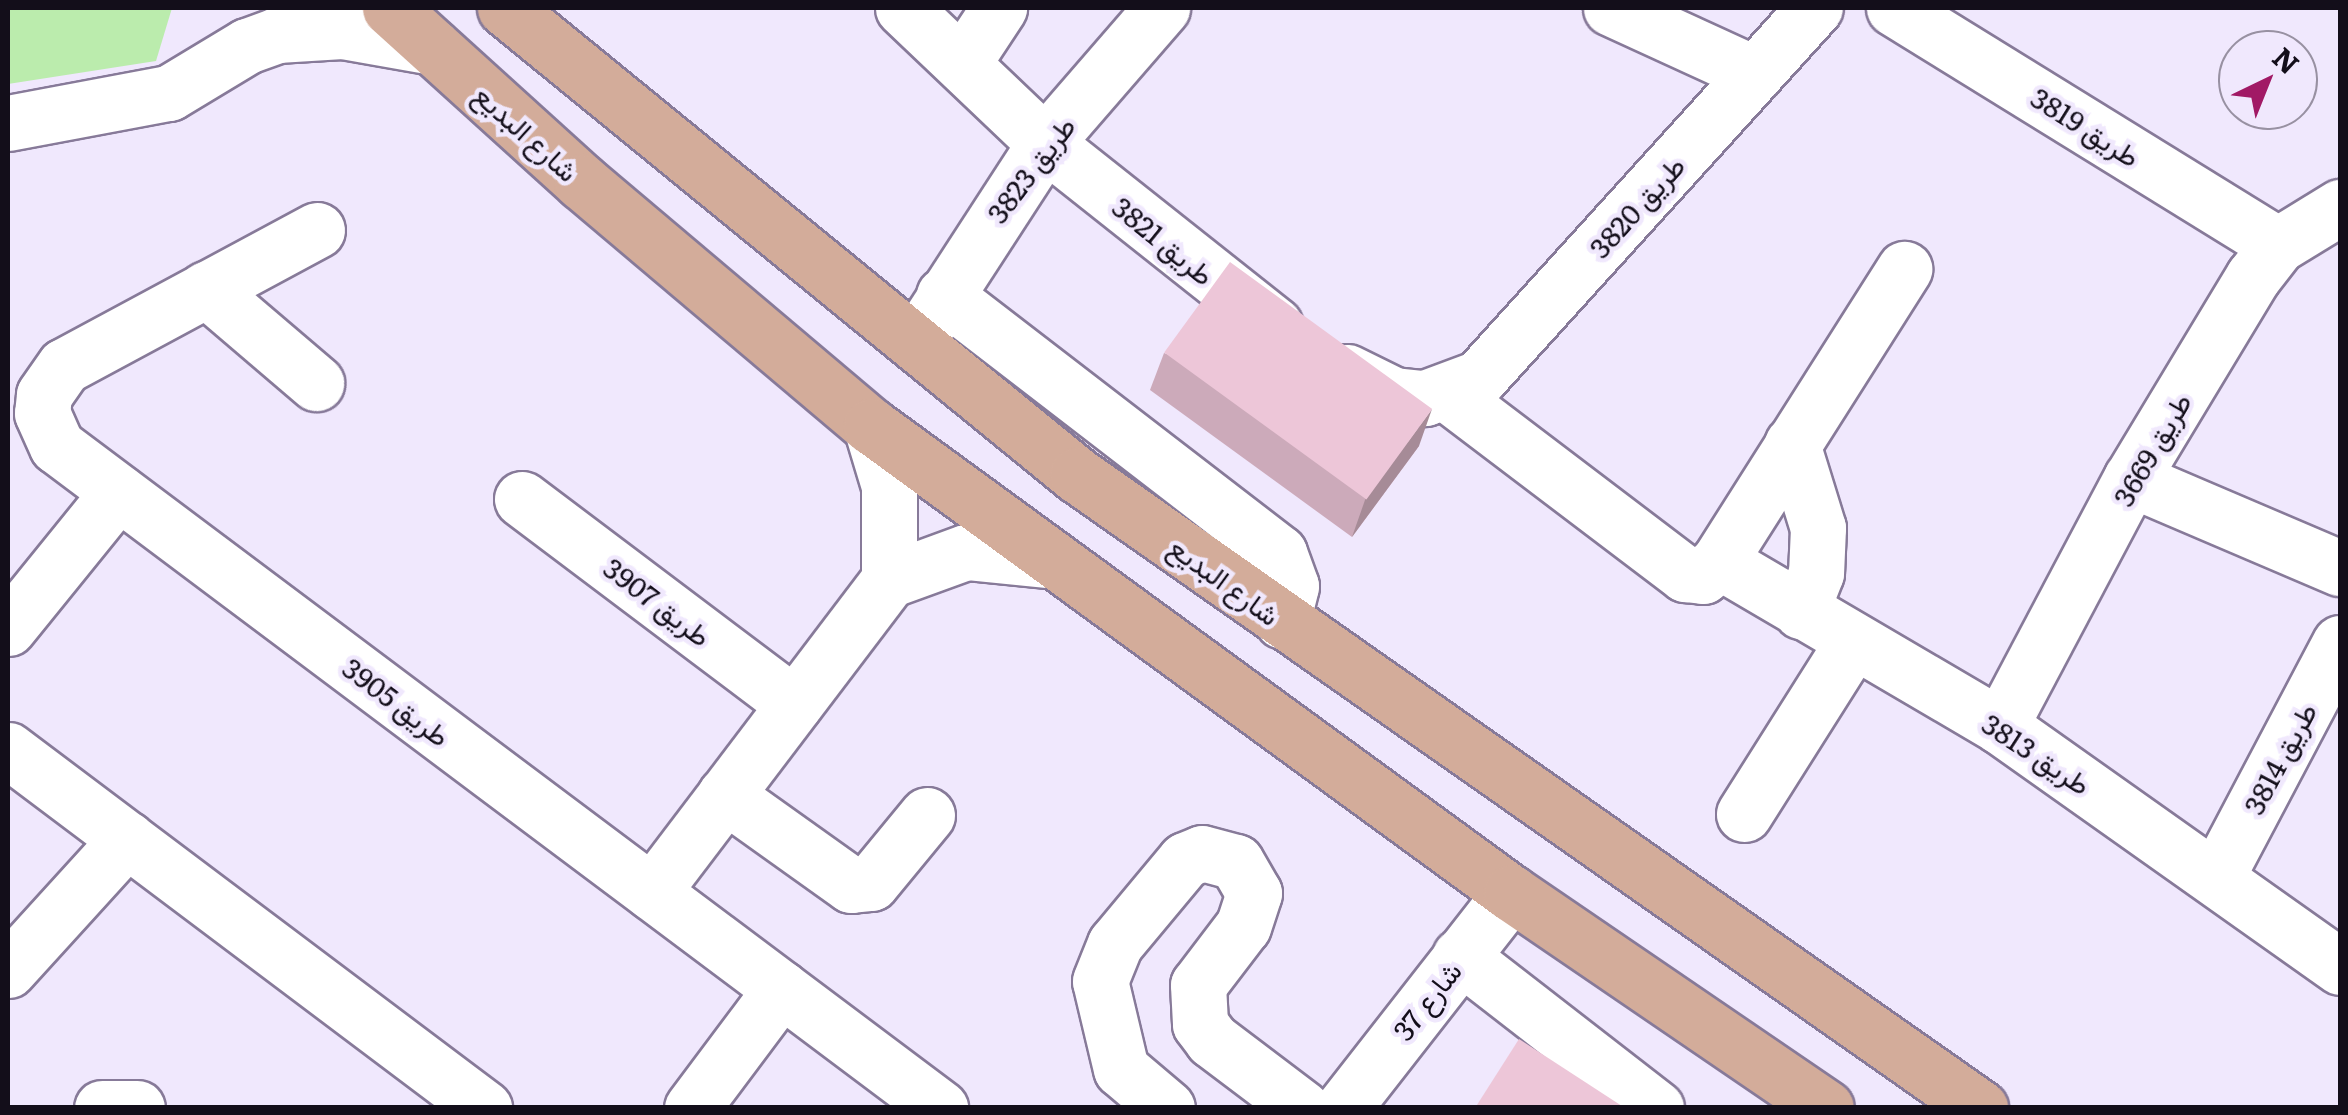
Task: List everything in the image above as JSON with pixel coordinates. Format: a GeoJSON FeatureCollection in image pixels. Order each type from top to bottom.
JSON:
{"type":"FeatureCollection","features":[{"type":"Feature","properties":{"kind":"main road","name":"شارع البديع"},"geometry":{"type":"LineString","coordinates":[[390,8],[872,426],[1046,560],[1510,893],[1826,1108]]}},
{"type":"Feature","properties":{"kind":"main road","name":"شارع البديع"},"geometry":{"type":"LineString","coordinates":[[504,8],[1078,475],[1282,622],[1980,1108]]}},
{"type":"Feature","properties":{"kind":"street"},"geometry":{"type":"LineString","coordinates":[[220,63],[242,8]]}},
{"type":"Feature","properties":{"kind":"street","name":"طريق 3821"},"geometry":{"type":"LineString","coordinates":[[903,8],[1046,143],[1222,288],[1332,365],[1394,395],[1448,394]]}},
{"type":"Feature","properties":{"kind":"street"},"geometry":{"type":"LineString","coordinates":[[964,62],[999,8]]}},
{"type":"Feature","properties":{"kind":"street","name":"طريق 3823"},"geometry":{"type":"LineString","coordinates":[[916,344],[944,295],[1046,143],[1162,8]]}},
{"type":"Feature","properties":{"kind":"street"},"geometry":{"type":"LineString","coordinates":[[1611,8],[1755,74]]}},
{"type":"Feature","properties":{"kind":"street","name":"طريق 3820"},"geometry":{"type":"LineString","coordinates":[[1448,394],[1478,378],[1508,349],[1815,8]]}},
{"type":"Feature","properties":{"kind":"street","name":"طريق 3819"},"geometry":{"type":"LineString","coordinates":[[1894,8],[2278,245]]}},
{"type":"Feature","properties":{"kind":"street"},"geometry":{"type":"LineString","coordinates":[[8,122],[154,97],[246,46],[309,30],[433,46]]}},
{"type":"Feature","properties":{"kind":"street","name":"طريق 3669"},"geometry":{"type":"LineString","coordinates":[[2000,726],[2131,479],[2278,245],[2340,207]]}},
{"type":"Feature","properties":{"kind":"street","name":"طريق 3905"},"geometry":{"type":"LineString","coordinates":[[317,230],[64,366],[44,395],[42,413],[57,446],[940,1108]]}},
{"type":"Feature","properties":{"kind":"street"},"geometry":{"type":"LineString","coordinates":[[1448,394],[1685,574],[1703,576],[1719,561],[1904,269]]}},
{"type":"Feature","properties":{"kind":"street"},"geometry":{"type":"LineString","coordinates":[[206,288],[316,383]]}},
{"type":"Feature","properties":{"kind":"street"},"geometry":{"type":"LineString","coordinates":[[944,295],[1278,553],[1291,586],[1282,622]]}},
{"type":"Feature","properties":{"kind":"street"},"geometry":{"type":"LineString","coordinates":[[872,426],[891,502],[889,580]]}},
{"type":"Feature","properties":{"kind":"street"},"geometry":{"type":"LineString","coordinates":[[1792,444],[1818,528],[1816,573],[1800,611]]}},
{"type":"Feature","properties":{"kind":"street"},"geometry":{"type":"LineString","coordinates":[[2131,479],[2340,568]]}},
{"type":"Feature","properties":{"kind":"street"},"geometry":{"type":"LineString","coordinates":[[8,628],[118,492]]}},
{"type":"Feature","properties":{"kind":"street","name":"طريق 3907"},"geometry":{"type":"LineString","coordinates":[[522,499],[794,704]]}},
{"type":"Feature","properties":{"kind":"street"},"geometry":{"type":"LineString","coordinates":[[652,892],[889,580],[966,552],[1046,560]]}},
{"type":"Feature","properties":{"kind":"street","name":"طريق 3813"},"geometry":{"type":"LineString","coordinates":[[1719,561],[2000,726],[2339,961]]}},
{"type":"Feature","properties":{"kind":"street"},"geometry":{"type":"LineString","coordinates":[[1744,814],[1852,642]]}},
{"type":"Feature","properties":{"kind":"street","name":"طريق 3814"},"geometry":{"type":"LineString","coordinates":[[2218,874],[2340,643]]}},
{"type":"Feature","properties":{"kind":"street"},"geometry":{"type":"LineString","coordinates":[[8,750],[484,1108]]}},
{"type":"Feature","properties":{"kind":"street"},"geometry":{"type":"LineString","coordinates":[[725,795],[851,885],[871,883],[926,815]]}},
{"type":"Feature","properties":{"kind":"street"},"geometry":{"type":"LineString","coordinates":[[8,970],[126,839]]}},
{"type":"Feature","properties":{"kind":"street"},"geometry":{"type":"LineString","coordinates":[[1166,1108],[1121,1069],[1100,981],[1115,944],[1185,860],[1202,853],[1236,862],[1254,892],[1243,926],[1198,986],[1200,1024],[1302,1108]]}},
{"type":"Feature","properties":{"kind":"street","name":"شارع 37"},"geometry":{"type":"LineString","coordinates":[[1343,1108],[1510,893]]}},
{"type":"Feature","properties":{"kind":"street"},"geometry":{"type":"LineString","coordinates":[[1460,956],[1656,1108]]}},
{"type":"Feature","properties":{"kind":"street"},"geometry":{"type":"LineString","coordinates":[[692,1108],[780,989]]}},
{"type":"Feature","properties":{"kind":"street"},"geometry":{"type":"LineString","coordinates":[[102,1108],[137,1108]]}},
{"type":"Feature","properties":{"kind":"green space"},"geometry":{"type":"Polygon","coordinates":[[[8,8],[172,8],[156,61],[8,84],[8,8]]]}},
{"type":"Feature","properties":{"kind":"building"},"geometry":{"type":"Polygon","coordinates":[[[1230,262],[1432,409],[1366,500],[1164,353],[1230,262]]]}},
{"type":"Feature","properties":{"kind":"building"},"geometry":{"type":"Polygon","coordinates":[[[1519,1039],[1625,1108],[1475,1108],[1519,1039]]]}}]}
